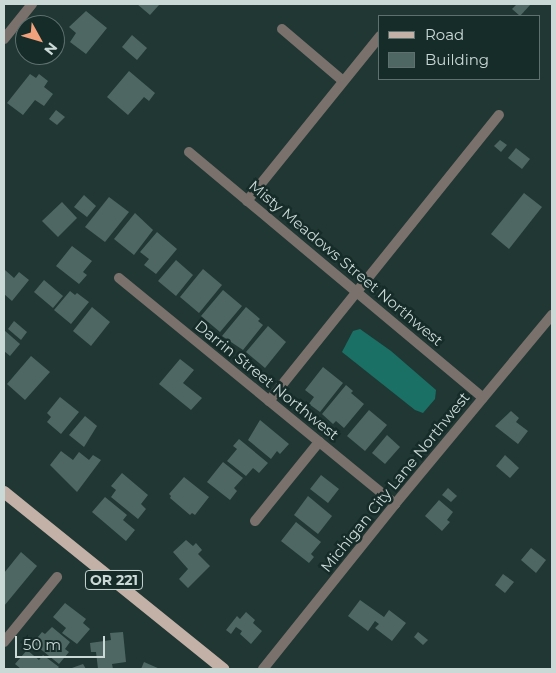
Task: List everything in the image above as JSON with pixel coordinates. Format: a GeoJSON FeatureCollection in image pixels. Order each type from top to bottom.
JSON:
{"type":"FeatureCollection","features":[{"type":"Feature","properties":{"kind":"main road","name":"OR 221"},"geometry":{"type":"LineString","coordinates":[[4,492],[223,669]]}},
{"type":"Feature","properties":{"kind":"street"},"geometry":{"type":"LineString","coordinates":[[4,39],[32,4]]}},
{"type":"Feature","properties":{"kind":"street"},"geometry":{"type":"LineString","coordinates":[[282,29],[343,81]]}},
{"type":"Feature","properties":{"kind":"street"},"geometry":{"type":"LineString","coordinates":[[247,201],[378,38]]}},
{"type":"Feature","properties":{"kind":"street"},"geometry":{"type":"LineString","coordinates":[[269,401],[499,115]]}},
{"type":"Feature","properties":{"kind":"street","name":"Misty Meadows Street Northwest"},"geometry":{"type":"LineString","coordinates":[[189,152],[483,398]]}},
{"type":"Feature","properties":{"kind":"street","name":"Darrin Street Northwest"},"geometry":{"type":"LineString","coordinates":[[119,278],[395,504]]}},
{"type":"Feature","properties":{"kind":"street","name":"Michigan City Lane Northwest"},"geometry":{"type":"LineString","coordinates":[[263,669],[395,504],[552,315]]}},
{"type":"Feature","properties":{"kind":"street"},"geometry":{"type":"LineString","coordinates":[[255,521],[319,442]]}},
{"type":"Feature","properties":{"kind":"street"},"geometry":{"type":"LineString","coordinates":[[4,641],[57,577]]}},
{"type":"Feature","properties":{"kind":"shaded area"},"geometry":{"type":"Polygon","coordinates":[[[360,329],[391,351],[436,390],[435,399],[423,413],[415,410],[342,352],[353,331],[360,329]]]}},
{"type":"Feature","properties":{"kind":"building"},"geometry":{"type":"Polygon","coordinates":[[[137,4],[158,4],[159,5],[150,15],[137,4]]]}},
{"type":"Feature","properties":{"kind":"building"},"geometry":{"type":"Polygon","coordinates":[[[517,4],[531,4],[521,15],[512,9],[517,4]]]}},
{"type":"Feature","properties":{"kind":"building"},"geometry":{"type":"Polygon","coordinates":[[[86,11],[107,28],[86,54],[70,42],[76,33],[69,27],[86,11]]]}},
{"type":"Feature","properties":{"kind":"building"},"geometry":{"type":"Polygon","coordinates":[[[132,35],[147,48],[137,60],[122,47],[132,35]]]}},
{"type":"Feature","properties":{"kind":"building"},"geometry":{"type":"Polygon","coordinates":[[[129,71],[155,93],[149,101],[144,97],[128,115],[107,97],[129,71]]]}},
{"type":"Feature","properties":{"kind":"building"},"geometry":{"type":"Polygon","coordinates":[[[30,74],[36,78],[39,74],[48,81],[44,87],[53,94],[44,106],[35,100],[23,115],[7,103],[30,74]]]}},
{"type":"Feature","properties":{"kind":"building"},"geometry":{"type":"Polygon","coordinates":[[[56,110],[65,117],[57,125],[49,119],[56,110]]]}},
{"type":"Feature","properties":{"kind":"building"},"geometry":{"type":"Polygon","coordinates":[[[500,140],[507,145],[501,152],[494,146],[500,140]]]}},
{"type":"Feature","properties":{"kind":"building"},"geometry":{"type":"Polygon","coordinates":[[[516,148],[530,159],[522,169],[508,158],[516,148]]]}},
{"type":"Feature","properties":{"kind":"building"},"geometry":{"type":"Polygon","coordinates":[[[524,193],[542,207],[509,249],[491,234],[524,193]]]}},
{"type":"Feature","properties":{"kind":"building"},"geometry":{"type":"Polygon","coordinates":[[[84,195],[96,206],[87,217],[74,207],[84,195]]]}},
{"type":"Feature","properties":{"kind":"building"},"geometry":{"type":"Polygon","coordinates":[[[109,197],[129,212],[105,242],[85,227],[109,197]]]}},
{"type":"Feature","properties":{"kind":"building"},"geometry":{"type":"Polygon","coordinates":[[[62,202],[77,218],[58,237],[42,221],[62,202]]]}},
{"type":"Feature","properties":{"kind":"building"},"geometry":{"type":"Polygon","coordinates":[[[135,213],[153,230],[134,255],[114,239],[135,213]]]}},
{"type":"Feature","properties":{"kind":"building"},"geometry":{"type":"Polygon","coordinates":[[[157,232],[177,249],[156,274],[144,265],[149,259],[140,252],[157,232]]]}},
{"type":"Feature","properties":{"kind":"building"},"geometry":{"type":"Polygon","coordinates":[[[72,246],[92,261],[83,272],[87,275],[79,284],[56,266],[72,246]]]}},
{"type":"Feature","properties":{"kind":"building"},"geometry":{"type":"Polygon","coordinates":[[[176,260],[193,275],[176,296],[158,281],[176,260]]]}},
{"type":"Feature","properties":{"kind":"building"},"geometry":{"type":"Polygon","coordinates":[[[203,269],[222,285],[199,313],[180,297],[203,269]]]}},
{"type":"Feature","properties":{"kind":"building"},"geometry":{"type":"Polygon","coordinates":[[[5,270],[14,278],[19,272],[29,280],[12,301],[4,294],[5,270]]]}},
{"type":"Feature","properties":{"kind":"building"},"geometry":{"type":"Polygon","coordinates":[[[44,280],[63,296],[53,308],[34,292],[44,280]]]}},
{"type":"Feature","properties":{"kind":"building"},"geometry":{"type":"Polygon","coordinates":[[[223,290],[242,306],[220,332],[201,316],[223,290]]]}},
{"type":"Feature","properties":{"kind":"building"},"geometry":{"type":"Polygon","coordinates":[[[70,291],[75,295],[77,293],[89,302],[71,324],[54,310],[70,291]]]}},
{"type":"Feature","properties":{"kind":"building"},"geometry":{"type":"Polygon","coordinates":[[[92,307],[110,322],[91,346],[73,331],[92,307]]]}},
{"type":"Feature","properties":{"kind":"building"},"geometry":{"type":"Polygon","coordinates":[[[246,307],[260,319],[258,321],[263,325],[243,350],[222,336],[246,307]]]}},
{"type":"Feature","properties":{"kind":"building"},"geometry":{"type":"Polygon","coordinates":[[[14,321],[27,332],[21,340],[8,329],[14,321]]]}},
{"type":"Feature","properties":{"kind":"building"},"geometry":{"type":"Polygon","coordinates":[[[268,326],[286,342],[265,368],[246,352],[268,326]]]}},
{"type":"Feature","properties":{"kind":"building"},"geometry":{"type":"Polygon","coordinates":[[[4,330],[20,344],[10,356],[4,351],[4,330]]]}},
{"type":"Feature","properties":{"kind":"building"},"geometry":{"type":"Polygon","coordinates":[[[31,356],[50,372],[25,400],[7,384],[31,356]]]}},
{"type":"Feature","properties":{"kind":"building"},"geometry":{"type":"Polygon","coordinates":[[[180,359],[194,370],[183,383],[202,398],[191,410],[159,384],[180,359]]]}},
{"type":"Feature","properties":{"kind":"building"},"geometry":{"type":"Polygon","coordinates":[[[323,367],[343,383],[320,412],[309,404],[314,397],[305,390],[323,367]]]}},
{"type":"Feature","properties":{"kind":"building"},"geometry":{"type":"Polygon","coordinates":[[[346,385],[353,391],[351,393],[364,404],[344,428],[336,421],[333,424],[322,414],[346,385]]]}},
{"type":"Feature","properties":{"kind":"building"},"geometry":{"type":"Polygon","coordinates":[[[60,397],[79,412],[61,434],[47,422],[51,417],[47,413],[60,397]]]}},
{"type":"Feature","properties":{"kind":"building"},"geometry":{"type":"Polygon","coordinates":[[[369,410],[387,425],[365,451],[347,436],[369,410]]]}},
{"type":"Feature","properties":{"kind":"building"},"geometry":{"type":"Polygon","coordinates":[[[511,411],[519,418],[516,422],[528,431],[518,444],[495,426],[511,411]]]}},
{"type":"Feature","properties":{"kind":"building"},"geometry":{"type":"Polygon","coordinates":[[[85,416],[97,426],[84,447],[69,435],[85,416]]]}},
{"type":"Feature","properties":{"kind":"building"},"geometry":{"type":"Polygon","coordinates":[[[260,420],[289,444],[280,454],[277,451],[271,459],[248,440],[260,420]]]}},
{"type":"Feature","properties":{"kind":"building"},"geometry":{"type":"Polygon","coordinates":[[[387,435],[400,447],[385,464],[372,453],[387,435]]]}},
{"type":"Feature","properties":{"kind":"building"},"geometry":{"type":"Polygon","coordinates":[[[239,439],[268,463],[259,473],[253,468],[246,476],[227,461],[237,449],[233,446],[239,439]]]}},
{"type":"Feature","properties":{"kind":"building"},"geometry":{"type":"Polygon","coordinates":[[[61,451],[73,460],[79,452],[89,460],[93,455],[101,460],[77,492],[50,465],[61,451]]]}},
{"type":"Feature","properties":{"kind":"building"},"geometry":{"type":"Polygon","coordinates":[[[505,455],[519,468],[510,478],[496,466],[505,455]]]}},
{"type":"Feature","properties":{"kind":"building"},"geometry":{"type":"Polygon","coordinates":[[[223,462],[243,478],[234,488],[237,491],[230,500],[207,482],[223,462]]]}},
{"type":"Feature","properties":{"kind":"building"},"geometry":{"type":"Polygon","coordinates":[[[122,473],[148,495],[141,504],[146,509],[138,519],[111,497],[116,490],[111,486],[122,473]]]}},
{"type":"Feature","properties":{"kind":"building"},"geometry":{"type":"Polygon","coordinates":[[[321,475],[339,489],[328,503],[310,489],[321,475]]]}},
{"type":"Feature","properties":{"kind":"building"},"geometry":{"type":"Polygon","coordinates":[[[184,477],[209,497],[195,515],[192,513],[190,515],[170,498],[169,494],[184,477]]]}},
{"type":"Feature","properties":{"kind":"building"},"geometry":{"type":"Polygon","coordinates":[[[448,488],[457,496],[451,502],[442,495],[448,488]]]}},
{"type":"Feature","properties":{"kind":"building"},"geometry":{"type":"Polygon","coordinates":[[[308,496],[332,516],[318,534],[294,515],[308,496]]]}},
{"type":"Feature","properties":{"kind":"building"},"geometry":{"type":"Polygon","coordinates":[[[105,497],[127,515],[123,520],[135,530],[126,541],[92,512],[105,497]]]}},
{"type":"Feature","properties":{"kind":"building"},"geometry":{"type":"Polygon","coordinates":[[[439,500],[453,512],[447,520],[450,522],[442,531],[425,516],[439,500]]]}},
{"type":"Feature","properties":{"kind":"building"},"geometry":{"type":"Polygon","coordinates":[[[296,522],[321,542],[311,554],[314,557],[309,563],[281,541],[296,522]]]}},
{"type":"Feature","properties":{"kind":"building"},"geometry":{"type":"Polygon","coordinates":[[[186,540],[193,546],[196,543],[202,550],[198,554],[210,566],[188,588],[179,579],[188,569],[173,552],[186,540]]]}},
{"type":"Feature","properties":{"kind":"building"},"geometry":{"type":"Polygon","coordinates":[[[531,548],[546,560],[536,573],[521,560],[531,548]]]}},
{"type":"Feature","properties":{"kind":"building"},"geometry":{"type":"Polygon","coordinates":[[[21,552],[37,566],[4,606],[4,573],[21,552]]]}},
{"type":"Feature","properties":{"kind":"building"},"geometry":{"type":"Polygon","coordinates":[[[503,574],[514,582],[505,593],[495,585],[503,574]]]}},
{"type":"Feature","properties":{"kind":"building"},"geometry":{"type":"Polygon","coordinates":[[[360,600],[384,617],[389,610],[406,623],[392,641],[375,628],[379,624],[375,621],[368,631],[348,616],[360,600]]]}},
{"type":"Feature","properties":{"kind":"building"},"geometry":{"type":"Polygon","coordinates":[[[65,603],[86,619],[83,623],[90,629],[77,644],[62,633],[66,628],[53,617],[65,603]]]}},
{"type":"Feature","properties":{"kind":"building"},"geometry":{"type":"Polygon","coordinates":[[[246,612],[255,620],[253,623],[262,631],[251,644],[240,634],[242,631],[236,627],[231,634],[226,630],[237,616],[240,619],[246,612]]]}},
{"type":"Feature","properties":{"kind":"building"},"geometry":{"type":"Polygon","coordinates":[[[52,627],[70,642],[65,649],[69,652],[59,664],[33,643],[42,632],[45,634],[52,627]]]}},
{"type":"Feature","properties":{"kind":"building"},"geometry":{"type":"Polygon","coordinates":[[[123,632],[126,662],[112,664],[113,669],[98,669],[96,652],[91,652],[90,643],[111,640],[110,633],[123,632]]]}},
{"type":"Feature","properties":{"kind":"building"},"geometry":{"type":"Polygon","coordinates":[[[418,632],[428,640],[423,645],[414,637],[418,632]]]}},
{"type":"Feature","properties":{"kind":"building"},"geometry":{"type":"Polygon","coordinates":[[[27,650],[39,660],[43,655],[59,667],[57,669],[21,669],[15,664],[27,650]]]}},
{"type":"Feature","properties":{"kind":"building"},"geometry":{"type":"Polygon","coordinates":[[[144,662],[160,669],[141,669],[144,662]]]}},
{"type":"Feature","properties":{"kind":"building"},"geometry":{"type":"Polygon","coordinates":[[[83,664],[86,669],[69,669],[83,664]]]}}]}
